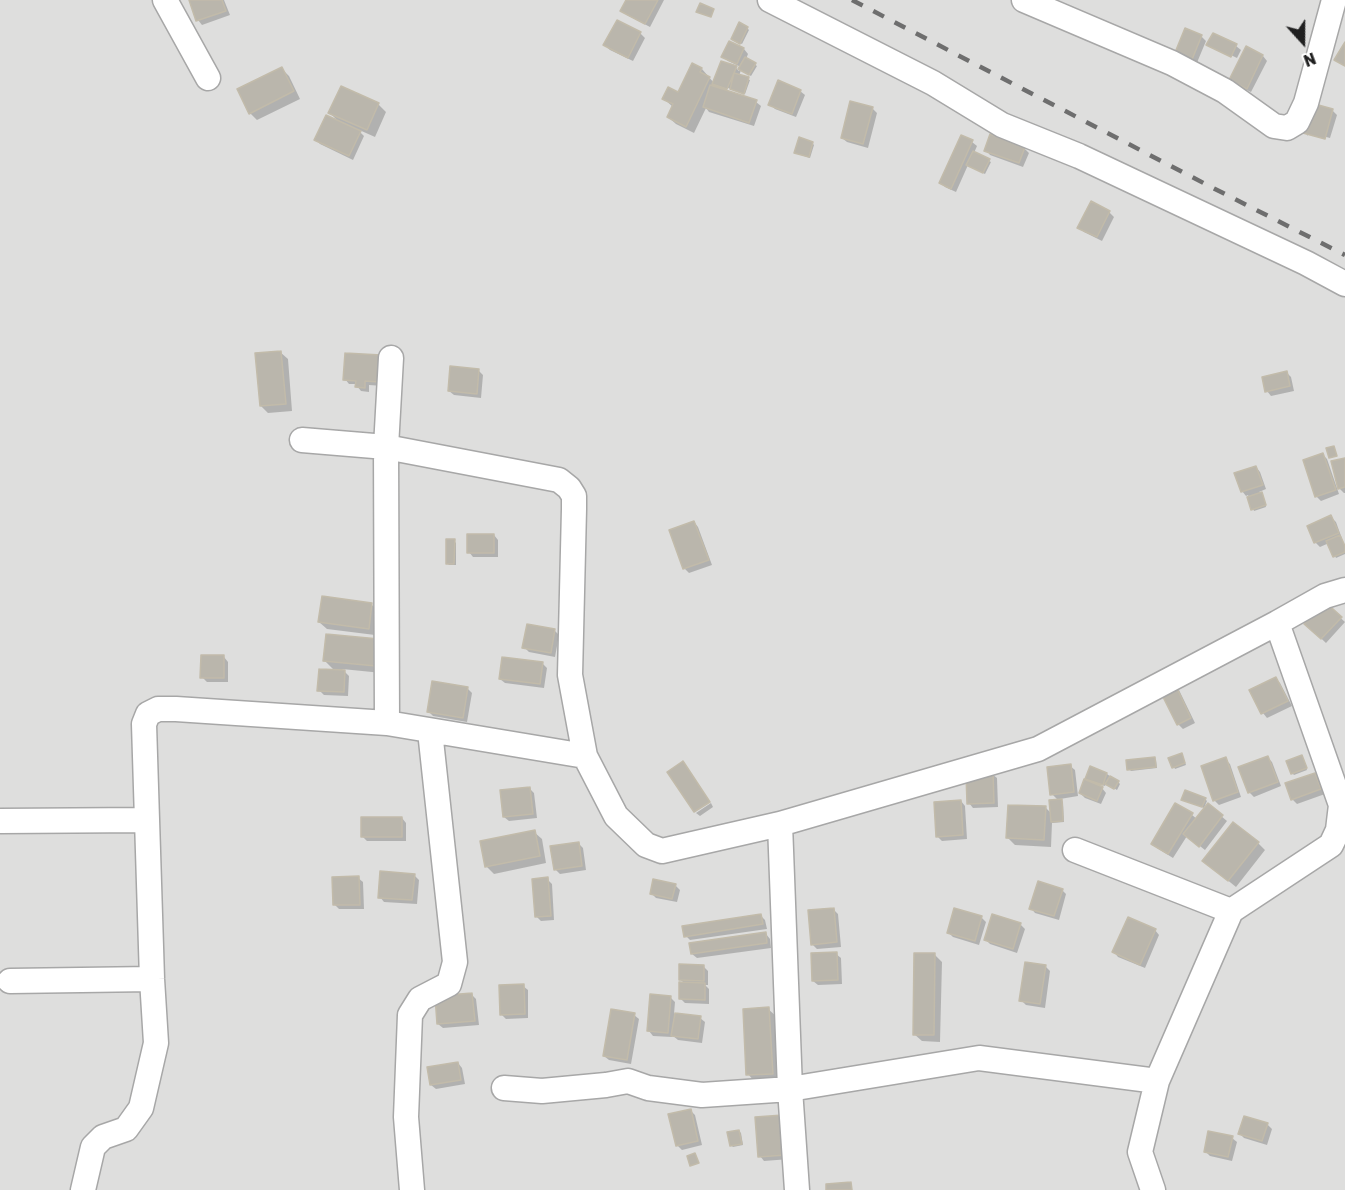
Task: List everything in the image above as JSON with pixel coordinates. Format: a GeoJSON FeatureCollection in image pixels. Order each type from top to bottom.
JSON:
{"type":"FeatureCollection","features":[{"type":"Feature","properties":{"kind":"street"},"geometry":{"type":"LineString","coordinates":[[165,0],[208,78]]}},
{"type":"Feature","properties":{"kind":"street"},"geometry":{"type":"LineString","coordinates":[[770,0],[933,83],[1002,125],[1079,156],[1306,263],[1345,284]]}},
{"type":"Feature","properties":{"kind":"street"},"geometry":{"type":"LineString","coordinates":[[1024,0],[1172,63],[1225,92],[1274,126],[1287,128],[1297,122],[1306,103],[1334,0]]}},
{"type":"Feature","properties":{"kind":"street"},"geometry":{"type":"LineString","coordinates":[[387,723],[386,447],[391,358]]}},
{"type":"Feature","properties":{"kind":"street"},"geometry":{"type":"LineString","coordinates":[[302,440],[386,447],[559,480],[569,488],[574,496],[570,675],[585,756],[616,816],[646,844],[663,851],[780,824],[1038,749],[1325,596],[1345,590]]}},
{"type":"Feature","properties":{"kind":"street"},"geometry":{"type":"LineString","coordinates":[[1153,1190],[1140,1152],[1157,1081],[1231,911],[1330,845],[1338,830],[1341,805],[1277,623]]}},
{"type":"Feature","properties":{"kind":"street"},"geometry":{"type":"LineString","coordinates":[[83,1190],[93,1148],[103,1137],[126,1129],[141,1108],[156,1043],[144,724],[148,714],[158,709],[176,709],[387,723],[585,756]]}},
{"type":"Feature","properties":{"kind":"street"},"geometry":{"type":"LineString","coordinates":[[412,1190],[406,1117],[410,1016],[420,999],[449,984],[455,962],[430,731]]}},
{"type":"Feature","properties":{"kind":"street"},"geometry":{"type":"LineString","coordinates":[[0,822],[147,820]]}},
{"type":"Feature","properties":{"kind":"street"},"geometry":{"type":"LineString","coordinates":[[780,824],[790,1089],[797,1190]]}},
{"type":"Feature","properties":{"kind":"street"},"geometry":{"type":"LineString","coordinates":[[1075,850],[1231,911]]}},
{"type":"Feature","properties":{"kind":"street"},"geometry":{"type":"LineString","coordinates":[[10,981],[152,979]]}},
{"type":"Feature","properties":{"kind":"street"},"geometry":{"type":"LineString","coordinates":[[504,1088],[542,1091],[627,1081],[648,1088],[702,1095],[790,1089],[979,1058],[1157,1081]]}},
{"type":"Feature","properties":{"kind":"shaded area"},"geometry":{"type":"Polygon","coordinates":[[[0,0],[1345,0],[1345,1190],[0,1190],[0,0]]]}},
{"type":"Feature","properties":{"kind":"building"},"geometry":{"type":"Polygon","coordinates":[[[189,0],[222,0],[226,11],[196,21],[189,0]]]}},
{"type":"Feature","properties":{"kind":"building"},"geometry":{"type":"Polygon","coordinates":[[[626,0],[658,0],[645,24],[620,11],[626,0]]]}},
{"type":"Feature","properties":{"kind":"building"},"geometry":{"type":"Polygon","coordinates":[[[700,3],[714,9],[711,17],[696,12],[700,3]]]}},
{"type":"Feature","properties":{"kind":"building"},"geometry":{"type":"Polygon","coordinates":[[[617,20],[641,32],[628,58],[603,45],[617,20]]]}},
{"type":"Feature","properties":{"kind":"building"},"geometry":{"type":"Polygon","coordinates":[[[739,22],[748,27],[740,44],[731,39],[739,22]]]}},
{"type":"Feature","properties":{"kind":"building"},"geometry":{"type":"Polygon","coordinates":[[[1185,28],[1202,35],[1191,62],[1174,55],[1185,28]]]}},
{"type":"Feature","properties":{"kind":"building"},"geometry":{"type":"Polygon","coordinates":[[[1213,33],[1237,44],[1231,57],[1206,45],[1213,33]]]}},
{"type":"Feature","properties":{"kind":"building"},"geometry":{"type":"Polygon","coordinates":[[[729,41],[744,48],[737,64],[721,57],[729,41]]]}},
{"type":"Feature","properties":{"kind":"building"},"geometry":{"type":"Polygon","coordinates":[[[1345,42],[1345,66],[1334,60],[1345,42]]]}},
{"type":"Feature","properties":{"kind":"building"},"geometry":{"type":"Polygon","coordinates":[[[1246,46],[1263,55],[1247,89],[1229,80],[1246,46]]]}},
{"type":"Feature","properties":{"kind":"building"},"geometry":{"type":"Polygon","coordinates":[[[745,57],[756,63],[749,75],[738,69],[745,57]]]}},
{"type":"Feature","properties":{"kind":"building"},"geometry":{"type":"Polygon","coordinates":[[[721,61],[737,66],[727,89],[712,84],[721,61]]]}},
{"type":"Feature","properties":{"kind":"building"},"geometry":{"type":"Polygon","coordinates":[[[692,63],[702,68],[700,72],[710,77],[686,127],[667,117],[673,104],[662,99],[668,87],[678,92],[692,63]]]}},
{"type":"Feature","properties":{"kind":"building"},"geometry":{"type":"Polygon","coordinates":[[[282,67],[294,91],[249,114],[237,89],[282,67]]]}},
{"type":"Feature","properties":{"kind":"building"},"geometry":{"type":"Polygon","coordinates":[[[734,73],[749,77],[744,94],[730,89],[734,73]]]}},
{"type":"Feature","properties":{"kind":"building"},"geometry":{"type":"Polygon","coordinates":[[[778,80],[801,90],[792,114],[768,105],[778,80]]]}},
{"type":"Feature","properties":{"kind":"building"},"geometry":{"type":"Polygon","coordinates":[[[710,85],[757,100],[749,123],[703,107],[710,85]]]}},
{"type":"Feature","properties":{"kind":"building"},"geometry":{"type":"Polygon","coordinates":[[[341,86],[379,103],[367,130],[328,113],[341,86]]]}},
{"type":"Feature","properties":{"kind":"building"},"geometry":{"type":"Polygon","coordinates":[[[850,101],[873,107],[863,144],[841,138],[850,101]]]}},
{"type":"Feature","properties":{"kind":"building"},"geometry":{"type":"Polygon","coordinates":[[[1311,103],[1333,109],[1325,139],[1303,133],[1311,103]]]}},
{"type":"Feature","properties":{"kind":"building"},"geometry":{"type":"Polygon","coordinates":[[[326,115],[361,131],[349,156],[314,140],[326,115]]]}},
{"type":"Feature","properties":{"kind":"building"},"geometry":{"type":"Polygon","coordinates":[[[990,134],[1025,147],[1019,163],[984,151],[990,134]]]}},
{"type":"Feature","properties":{"kind":"building"},"geometry":{"type":"Polygon","coordinates":[[[961,135],[973,140],[951,189],[939,183],[961,135]]]}},
{"type":"Feature","properties":{"kind":"building"},"geometry":{"type":"Polygon","coordinates":[[[799,137],[813,142],[809,157],[794,153],[799,137]]]}},
{"type":"Feature","properties":{"kind":"building"},"geometry":{"type":"Polygon","coordinates":[[[973,151],[990,159],[983,173],[966,165],[973,151]]]}},
{"type":"Feature","properties":{"kind":"building"},"geometry":{"type":"Polygon","coordinates":[[[1091,201],[1110,211],[1097,237],[1077,228],[1091,201]]]}},
{"type":"Feature","properties":{"kind":"building"},"geometry":{"type":"Polygon","coordinates":[[[281,351],[286,404],[260,406],[255,353],[281,351]]]}},
{"type":"Feature","properties":{"kind":"building"},"geometry":{"type":"Polygon","coordinates":[[[345,353],[381,355],[379,382],[365,381],[365,388],[355,387],[356,381],[343,380],[345,353]]]}},
{"type":"Feature","properties":{"kind":"building"},"geometry":{"type":"Polygon","coordinates":[[[450,366],[479,369],[477,394],[448,391],[450,366]]]}},
{"type":"Feature","properties":{"kind":"building"},"geometry":{"type":"Polygon","coordinates":[[[1287,371],[1290,386],[1265,392],[1262,377],[1287,371]]]}},
{"type":"Feature","properties":{"kind":"building"},"geometry":{"type":"Polygon","coordinates":[[[1334,446],[1337,456],[1329,458],[1326,448],[1334,446]]]}},
{"type":"Feature","properties":{"kind":"building"},"geometry":{"type":"Polygon","coordinates":[[[1323,453],[1336,490],[1315,497],[1303,460],[1323,453]]]}},
{"type":"Feature","properties":{"kind":"building"},"geometry":{"type":"Polygon","coordinates":[[[1345,458],[1345,487],[1338,489],[1331,461],[1345,458]]]}},
{"type":"Feature","properties":{"kind":"building"},"geometry":{"type":"Polygon","coordinates":[[[1256,466],[1263,485],[1241,492],[1234,473],[1256,466]]]}},
{"type":"Feature","properties":{"kind":"building"},"geometry":{"type":"Polygon","coordinates":[[[1262,492],[1266,505],[1251,510],[1247,497],[1262,492]]]}},
{"type":"Feature","properties":{"kind":"building"},"geometry":{"type":"Polygon","coordinates":[[[1331,515],[1339,533],[1314,543],[1307,526],[1331,515]]]}},
{"type":"Feature","properties":{"kind":"building"},"geometry":{"type":"Polygon","coordinates":[[[694,521],[709,560],[683,569],[669,530],[694,521]]]}},
{"type":"Feature","properties":{"kind":"building"},"geometry":{"type":"Polygon","coordinates":[[[467,534],[494,534],[494,553],[467,553],[467,534]]]}},
{"type":"Feature","properties":{"kind":"building"},"geometry":{"type":"Polygon","coordinates":[[[1340,535],[1345,552],[1333,557],[1326,541],[1340,535]]]}},
{"type":"Feature","properties":{"kind":"building"},"geometry":{"type":"Polygon","coordinates":[[[446,539],[455,539],[454,564],[446,564],[446,539]]]}},
{"type":"Feature","properties":{"kind":"building"},"geometry":{"type":"Polygon","coordinates":[[[322,596],[372,603],[369,629],[318,622],[322,596]]]}},
{"type":"Feature","properties":{"kind":"building"},"geometry":{"type":"Polygon","coordinates":[[[1324,601],[1342,617],[1321,639],[1304,624],[1324,601]]]}},
{"type":"Feature","properties":{"kind":"building"},"geometry":{"type":"Polygon","coordinates":[[[527,624],[555,629],[551,653],[522,648],[527,624]]]}},
{"type":"Feature","properties":{"kind":"building"},"geometry":{"type":"Polygon","coordinates":[[[326,634],[379,639],[376,666],[323,661],[326,634]]]}},
{"type":"Feature","properties":{"kind":"building"},"geometry":{"type":"Polygon","coordinates":[[[201,655],[224,655],[224,678],[200,678],[201,655]]]}},
{"type":"Feature","properties":{"kind":"building"},"geometry":{"type":"Polygon","coordinates":[[[502,657],[543,662],[540,684],[499,679],[502,657]]]}},
{"type":"Feature","properties":{"kind":"building"},"geometry":{"type":"Polygon","coordinates":[[[319,669],[345,670],[344,692],[317,691],[319,669]]]}},
{"type":"Feature","properties":{"kind":"building"},"geometry":{"type":"Polygon","coordinates":[[[1276,677],[1288,701],[1261,714],[1249,690],[1276,677]]]}},
{"type":"Feature","properties":{"kind":"building"},"geometry":{"type":"Polygon","coordinates":[[[432,681],[468,687],[463,718],[427,712],[432,681]]]}},
{"type":"Feature","properties":{"kind":"building"},"geometry":{"type":"Polygon","coordinates":[[[1175,684],[1191,718],[1177,725],[1160,691],[1175,684]]]}},
{"type":"Feature","properties":{"kind":"building"},"geometry":{"type":"Polygon","coordinates":[[[1182,753],[1185,763],[1172,768],[1168,758],[1182,753]]]}},
{"type":"Feature","properties":{"kind":"building"},"geometry":{"type":"Polygon","coordinates":[[[1302,755],[1307,768],[1291,774],[1286,761],[1302,755]]]}},
{"type":"Feature","properties":{"kind":"building"},"geometry":{"type":"Polygon","coordinates":[[[1268,756],[1278,782],[1248,793],[1238,767],[1268,756]]]}},
{"type":"Feature","properties":{"kind":"building"},"geometry":{"type":"Polygon","coordinates":[[[1155,757],[1156,767],[1127,770],[1126,760],[1155,757]]]}},
{"type":"Feature","properties":{"kind":"building"},"geometry":{"type":"Polygon","coordinates":[[[1226,757],[1238,792],[1213,801],[1201,766],[1226,757]]]}},
{"type":"Feature","properties":{"kind":"building"},"geometry":{"type":"Polygon","coordinates":[[[683,761],[710,802],[694,812],[667,772],[683,761]]]}},
{"type":"Feature","properties":{"kind":"building"},"geometry":{"type":"Polygon","coordinates":[[[1071,764],[1074,792],[1050,795],[1047,767],[1071,764]]]}},
{"type":"Feature","properties":{"kind":"building"},"geometry":{"type":"Polygon","coordinates":[[[1090,766],[1107,773],[1103,785],[1085,779],[1090,766]]]}},
{"type":"Feature","properties":{"kind":"building"},"geometry":{"type":"Polygon","coordinates":[[[993,772],[994,803],[967,804],[966,774],[993,772]]]}},
{"type":"Feature","properties":{"kind":"building"},"geometry":{"type":"Polygon","coordinates":[[[1315,773],[1321,789],[1291,800],[1285,783],[1315,773]]]}},
{"type":"Feature","properties":{"kind":"building"},"geometry":{"type":"Polygon","coordinates":[[[1110,776],[1119,781],[1114,789],[1105,784],[1110,776]]]}},
{"type":"Feature","properties":{"kind":"building"},"geometry":{"type":"Polygon","coordinates":[[[1084,779],[1103,787],[1097,801],[1079,793],[1084,779]]]}},
{"type":"Feature","properties":{"kind":"building"},"geometry":{"type":"Polygon","coordinates":[[[530,787],[533,814],[503,817],[500,790],[530,787]]]}},
{"type":"Feature","properties":{"kind":"building"},"geometry":{"type":"Polygon","coordinates":[[[1185,790],[1206,798],[1202,807],[1181,800],[1185,790]]]}},
{"type":"Feature","properties":{"kind":"building"},"geometry":{"type":"Polygon","coordinates":[[[1062,799],[1063,821],[1051,822],[1049,800],[1062,799]]]}},
{"type":"Feature","properties":{"kind":"building"},"geometry":{"type":"Polygon","coordinates":[[[961,800],[963,835],[936,837],[934,802],[961,800]]]}},
{"type":"Feature","properties":{"kind":"building"},"geometry":{"type":"Polygon","coordinates":[[[1175,803],[1193,813],[1168,854],[1151,844],[1175,803]]]}},
{"type":"Feature","properties":{"kind":"building"},"geometry":{"type":"Polygon","coordinates":[[[1208,803],[1223,815],[1199,847],[1183,834],[1208,803]]]}},
{"type":"Feature","properties":{"kind":"building"},"geometry":{"type":"Polygon","coordinates":[[[1008,805],[1046,806],[1044,840],[1006,838],[1008,805]]]}},
{"type":"Feature","properties":{"kind":"building"},"geometry":{"type":"Polygon","coordinates":[[[361,817],[402,817],[402,837],[361,837],[361,817]]]}},
{"type":"Feature","properties":{"kind":"building"},"geometry":{"type":"Polygon","coordinates":[[[1233,822],[1259,842],[1228,881],[1202,861],[1233,822]]]}},
{"type":"Feature","properties":{"kind":"building"},"geometry":{"type":"Polygon","coordinates":[[[535,830],[540,856],[485,867],[480,841],[535,830]]]}},
{"type":"Feature","properties":{"kind":"building"},"geometry":{"type":"Polygon","coordinates":[[[579,842],[582,866],[554,870],[550,846],[579,842]]]}},
{"type":"Feature","properties":{"kind":"building"},"geometry":{"type":"Polygon","coordinates":[[[380,871],[415,874],[412,900],[378,898],[380,871]]]}},
{"type":"Feature","properties":{"kind":"building"},"geometry":{"type":"Polygon","coordinates":[[[359,876],[360,905],[333,905],[332,877],[359,876]]]}},
{"type":"Feature","properties":{"kind":"building"},"geometry":{"type":"Polygon","coordinates":[[[548,877],[551,916],[535,917],[532,879],[548,877]]]}},
{"type":"Feature","properties":{"kind":"building"},"geometry":{"type":"Polygon","coordinates":[[[653,879],[676,884],[672,899],[650,894],[653,879]]]}},
{"type":"Feature","properties":{"kind":"building"},"geometry":{"type":"Polygon","coordinates":[[[1038,881],[1063,889],[1054,916],[1029,909],[1038,881]]]}},
{"type":"Feature","properties":{"kind":"building"},"geometry":{"type":"Polygon","coordinates":[[[834,908],[837,942],[811,945],[808,910],[834,908]]]}},
{"type":"Feature","properties":{"kind":"building"},"geometry":{"type":"Polygon","coordinates":[[[954,908],[982,916],[975,941],[947,933],[954,908]]]}},
{"type":"Feature","properties":{"kind":"building"},"geometry":{"type":"Polygon","coordinates":[[[761,914],[763,924],[684,937],[682,926],[761,914]]]}},
{"type":"Feature","properties":{"kind":"building"},"geometry":{"type":"Polygon","coordinates":[[[992,914],[1021,923],[1013,949],[984,940],[992,914]]]}},
{"type":"Feature","properties":{"kind":"building"},"geometry":{"type":"Polygon","coordinates":[[[1128,917],[1156,929],[1140,965],[1112,952],[1128,917]]]}},
{"type":"Feature","properties":{"kind":"building"},"geometry":{"type":"Polygon","coordinates":[[[766,932],[767,943],[691,954],[689,943],[766,932]]]}},
{"type":"Feature","properties":{"kind":"building"},"geometry":{"type":"Polygon","coordinates":[[[837,952],[838,980],[812,981],[811,953],[837,952]]]}},
{"type":"Feature","properties":{"kind":"building"},"geometry":{"type":"Polygon","coordinates":[[[914,953],[935,953],[934,1035],[913,1035],[914,953]]]}},
{"type":"Feature","properties":{"kind":"building"},"geometry":{"type":"Polygon","coordinates":[[[1025,962],[1046,965],[1040,1004],[1019,1001],[1025,962]]]}},
{"type":"Feature","properties":{"kind":"building"},"geometry":{"type":"Polygon","coordinates":[[[679,964],[704,965],[704,981],[679,980],[679,964]]]}},
{"type":"Feature","properties":{"kind":"building"},"geometry":{"type":"Polygon","coordinates":[[[679,982],[705,983],[705,1000],[679,999],[679,982]]]}},
{"type":"Feature","properties":{"kind":"building"},"geometry":{"type":"Polygon","coordinates":[[[524,984],[525,1014],[500,1015],[499,985],[524,984]]]}},
{"type":"Feature","properties":{"kind":"building"},"geometry":{"type":"Polygon","coordinates":[[[472,993],[475,1021],[437,1024],[435,996],[472,993]]]}},
{"type":"Feature","properties":{"kind":"building"},"geometry":{"type":"Polygon","coordinates":[[[650,994],[671,996],[668,1033],[647,1031],[650,994]]]}},
{"type":"Feature","properties":{"kind":"building"},"geometry":{"type":"Polygon","coordinates":[[[769,1007],[773,1074],[746,1075],[743,1009],[769,1007]]]}},
{"type":"Feature","properties":{"kind":"building"},"geometry":{"type":"Polygon","coordinates":[[[611,1009],[635,1013],[627,1060],[603,1056],[611,1009]]]}},
{"type":"Feature","properties":{"kind":"building"},"geometry":{"type":"Polygon","coordinates":[[[675,1013],[701,1016],[698,1039],[671,1036],[675,1013]]]}},
{"type":"Feature","properties":{"kind":"building"},"geometry":{"type":"Polygon","coordinates":[[[458,1062],[461,1080],[430,1085],[427,1067],[458,1062]]]}},
{"type":"Feature","properties":{"kind":"building"},"geometry":{"type":"Polygon","coordinates":[[[691,1109],[698,1141],[676,1146],[668,1114],[691,1109]]]}},
{"type":"Feature","properties":{"kind":"building"},"geometry":{"type":"Polygon","coordinates":[[[783,1115],[786,1155],[758,1157],[755,1117],[783,1115]]]}},
{"type":"Feature","properties":{"kind":"building"},"geometry":{"type":"Polygon","coordinates":[[[1244,1116],[1268,1123],[1262,1141],[1238,1134],[1244,1116]]]}},
{"type":"Feature","properties":{"kind":"building"},"geometry":{"type":"Polygon","coordinates":[[[739,1130],[742,1144],[730,1146],[727,1132],[739,1130]]]}},
{"type":"Feature","properties":{"kind":"building"},"geometry":{"type":"Polygon","coordinates":[[[1208,1131],[1233,1136],[1228,1157],[1204,1152],[1208,1131]]]}},
{"type":"Feature","properties":{"kind":"building"},"geometry":{"type":"Polygon","coordinates":[[[695,1153],[699,1163],[690,1166],[687,1156],[695,1153]]]}},
{"type":"Feature","properties":{"kind":"building"},"geometry":{"type":"Polygon","coordinates":[[[851,1182],[852,1190],[826,1190],[826,1184],[851,1182]]]}},
{"type":"Feature","properties":{"kind":"railway"},"geometry":{"type":"LineString","coordinates":[[852,0],[1345,255]]}}]}
